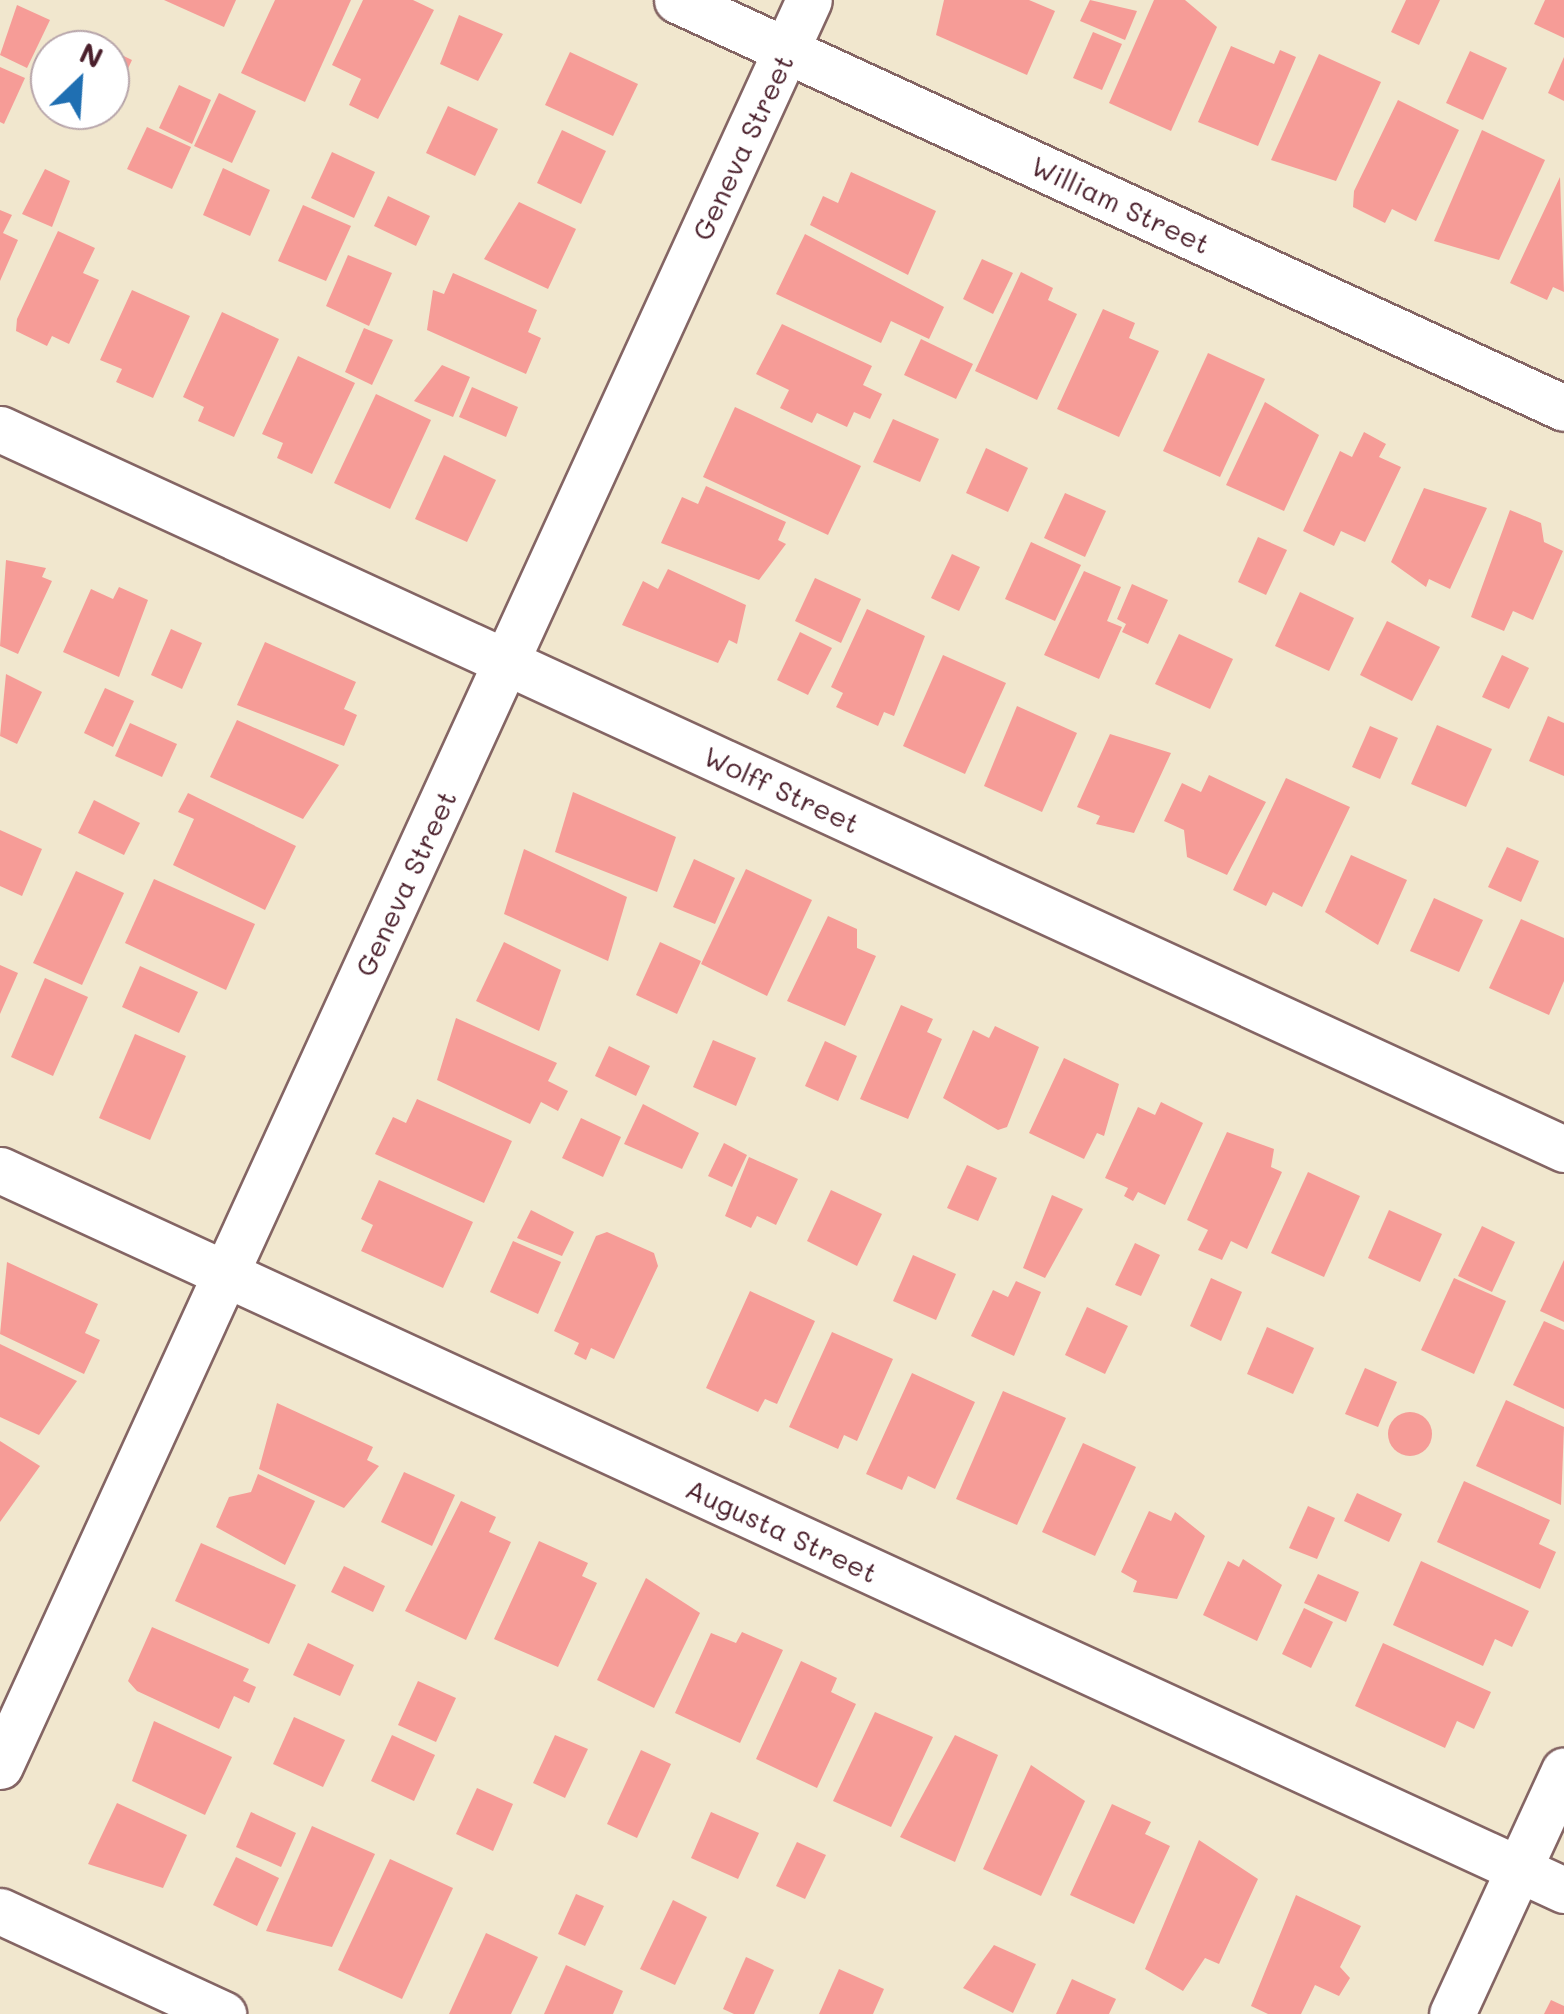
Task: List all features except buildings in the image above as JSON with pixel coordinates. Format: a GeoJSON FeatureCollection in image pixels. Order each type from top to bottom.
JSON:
{"type":"FeatureCollection","features":[{"type":"Feature","properties":{"kind":"street","name":"William Street"},"geometry":{"type":"LineString","coordinates":[[677,0],[1564,408]]}},
{"type":"Feature","properties":{"kind":"street","name":"Geneva Street"},"geometry":{"type":"LineString","coordinates":[[0,1766],[810,0]]}},
{"type":"Feature","properties":{"kind":"street","name":"Wolff Street"},"geometry":{"type":"LineString","coordinates":[[0,429],[1564,1149]]}},
{"type":"Feature","properties":{"kind":"street","name":"Augusta Street"},"geometry":{"type":"LineString","coordinates":[[0,1170],[1564,1890]]}},
{"type":"Feature","properties":{"kind":"street"},"geometry":{"type":"LineString","coordinates":[[1452,2014],[1564,1770]]}},
{"type":"Feature","properties":{"kind":"street"},"geometry":{"type":"LineString","coordinates":[[0,1911],[223,2014]]}}]}
